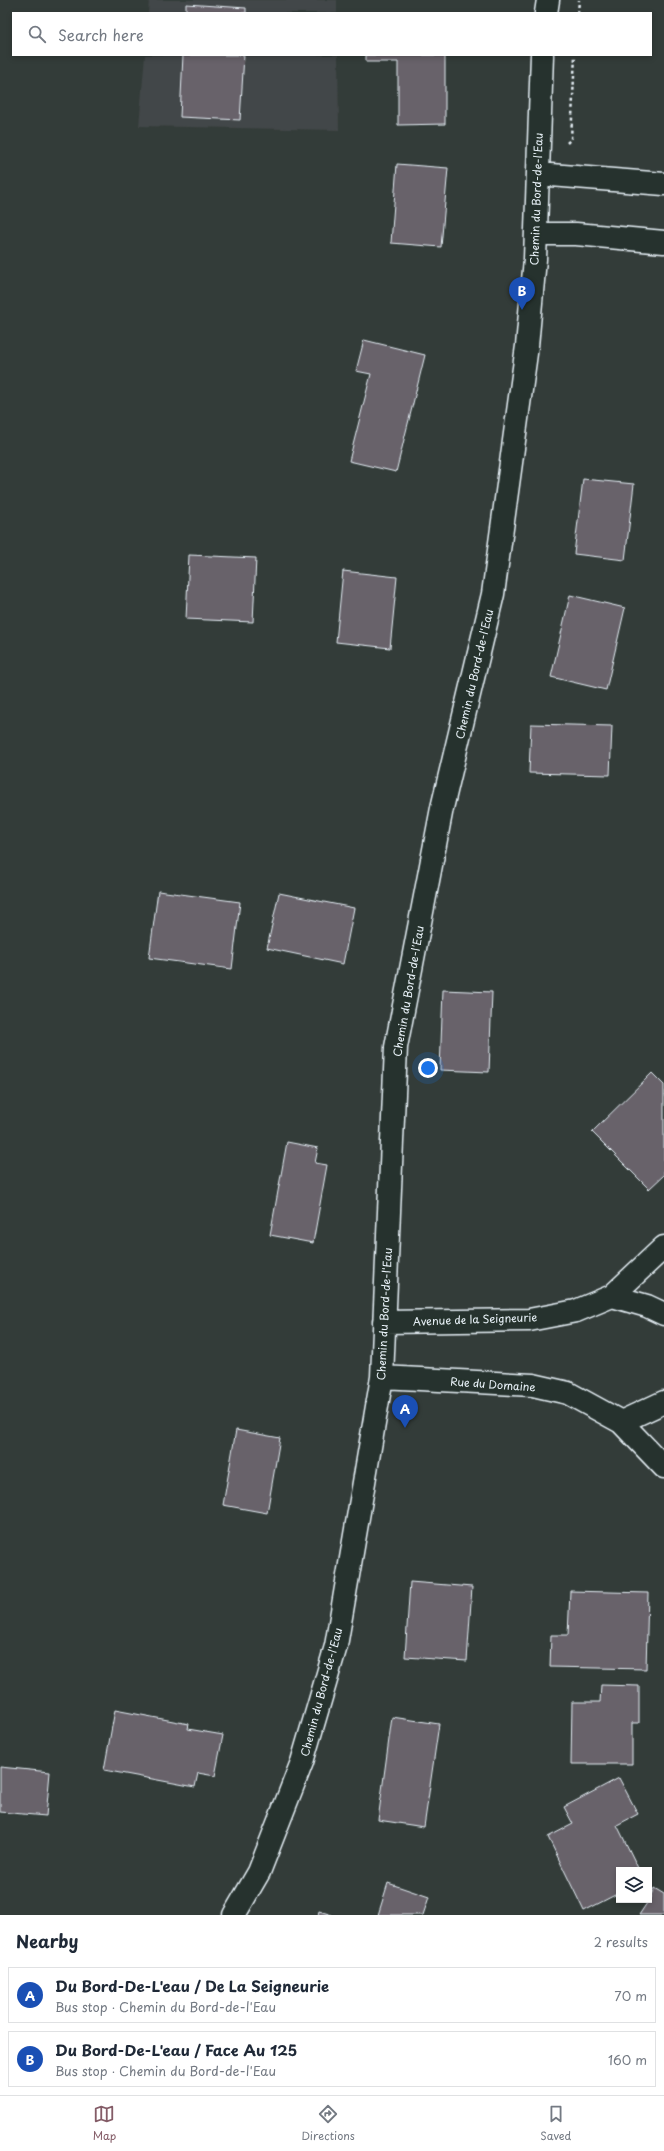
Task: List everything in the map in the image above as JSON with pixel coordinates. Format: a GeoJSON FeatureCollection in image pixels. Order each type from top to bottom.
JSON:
{"type":"FeatureCollection","features":[{"type":"Feature","properties":{"kind":"street"},"geometry":{"type":"LineString","coordinates":[[546,12],[548,0]]}},
{"type":"Feature","properties":{"kind":"street","name":"Chemin du Bord-de-l'Eau"},"geometry":{"type":"LineString","coordinates":[[234,1915],[259,1872],[302,1762],[336,1646],[382,1377],[396,1047],[442,808],[493,594],[527,346],[537,234],[542,56]]}},
{"type":"Feature","properties":{"kind":"street"},"geometry":{"type":"LineString","coordinates":[[538,174],[664,184]]}},
{"type":"Feature","properties":{"kind":"street"},"geometry":{"type":"LineString","coordinates":[[537,234],[576,234],[664,242]]}},
{"type":"Feature","properties":{"kind":"street","name":"Avenue de la Seigneurie"},"geometry":{"type":"LineString","coordinates":[[384,1322],[529,1320],[576,1311],[612,1296],[664,1247]]}},
{"type":"Feature","properties":{"kind":"street"},"geometry":{"type":"LineString","coordinates":[[612,1296],[647,1306],[664,1314]]}},
{"type":"Feature","properties":{"kind":"street","name":"Rue du Domaine"},"geometry":{"type":"LineString","coordinates":[[382,1377],[533,1384],[568,1393],[620,1422],[664,1467]]}},
{"type":"Feature","properties":{"kind":"street"},"geometry":{"type":"LineString","coordinates":[[620,1422],[664,1402]]}},
{"type":"Feature","properties":{"kind":"path"},"geometry":{"type":"LineString","coordinates":[[578,0],[578,12]]}},
{"type":"Feature","properties":{"kind":"path"},"geometry":{"type":"LineString","coordinates":[[571,139],[575,56]]}},
{"type":"Feature","properties":{"kind":"shaded area"},"geometry":{"type":"Polygon","coordinates":[[[149,0],[337,0],[337,12],[148,12],[149,0]]]}},
{"type":"Feature","properties":{"kind":"shaded area"},"geometry":{"type":"Polygon","coordinates":[[[145,56],[338,56],[339,130],[139,126],[145,56]]]}},
{"type":"Feature","properties":{"kind":"building"},"geometry":{"type":"Polygon","coordinates":[[[186,4],[246,8],[246,12],[186,12],[186,4]]]}},
{"type":"Feature","properties":{"kind":"building"},"geometry":{"type":"Polygon","coordinates":[[[183,56],[244,56],[240,120],[180,117],[183,56]]]}},
{"type":"Feature","properties":{"kind":"building"},"geometry":{"type":"Polygon","coordinates":[[[366,56],[445,56],[445,124],[398,125],[398,62],[366,62],[366,56]]]}},
{"type":"Feature","properties":{"kind":"building"},"geometry":{"type":"Polygon","coordinates":[[[397,164],[448,168],[441,247],[391,243],[397,164]]]}},
{"type":"Feature","properties":{"kind":"building"},"geometry":{"type":"Polygon","coordinates":[[[364,340],[425,355],[396,472],[349,461],[371,374],[356,371],[364,340]]]}},
{"type":"Feature","properties":{"kind":"building"},"geometry":{"type":"Polygon","coordinates":[[[583,479],[634,484],[625,560],[574,554],[583,479]]]}},
{"type":"Feature","properties":{"kind":"building"},"geometry":{"type":"Polygon","coordinates":[[[189,555],[256,558],[253,622],[186,619],[189,555]]]}},
{"type":"Feature","properties":{"kind":"building"},"geometry":{"type":"Polygon","coordinates":[[[343,571],[397,577],[390,648],[336,642],[343,571]]]}},
{"type":"Feature","properties":{"kind":"building"},"geometry":{"type":"Polygon","coordinates":[[[570,595],[625,608],[606,690],[551,677],[570,595]]]}},
{"type":"Feature","properties":{"kind":"building"},"geometry":{"type":"Polygon","coordinates":[[[531,724],[612,726],[610,775],[529,773],[531,724]]]}},
{"type":"Feature","properties":{"kind":"building"},"geometry":{"type":"Polygon","coordinates":[[[158,891],[240,902],[232,969],[149,958],[158,891]]]}},
{"type":"Feature","properties":{"kind":"building"},"geometry":{"type":"Polygon","coordinates":[[[279,893],[354,908],[343,964],[267,948],[279,893]]]}},
{"type":"Feature","properties":{"kind":"building"},"geometry":{"type":"Polygon","coordinates":[[[443,990],[492,992],[489,1072],[440,1070],[443,990]]]}},
{"type":"Feature","properties":{"kind":"building"},"geometry":{"type":"Polygon","coordinates":[[[652,1073],[664,1085],[664,1175],[649,1189],[592,1132],[652,1073]]]}},
{"type":"Feature","properties":{"kind":"building"},"geometry":{"type":"Polygon","coordinates":[[[287,1142],[318,1148],[315,1163],[327,1165],[313,1243],[270,1235],[287,1142]]]}},
{"type":"Feature","properties":{"kind":"building"},"geometry":{"type":"Polygon","coordinates":[[[236,1430],[280,1438],[267,1513],[223,1505],[236,1430]]]}},
{"type":"Feature","properties":{"kind":"building"},"geometry":{"type":"Polygon","coordinates":[[[410,1582],[472,1587],[467,1661],[405,1657],[410,1582]]]}},
{"type":"Feature","properties":{"kind":"building"},"geometry":{"type":"Polygon","coordinates":[[[570,1591],[648,1593],[646,1669],[550,1667],[551,1635],[568,1635],[570,1591]]]}},
{"type":"Feature","properties":{"kind":"building"},"geometry":{"type":"Polygon","coordinates":[[[601,1685],[639,1686],[639,1723],[632,1723],[632,1764],[571,1764],[572,1702],[600,1702],[601,1685]]]}},
{"type":"Feature","properties":{"kind":"building"},"geometry":{"type":"Polygon","coordinates":[[[115,1710],[189,1724],[188,1729],[223,1735],[215,1776],[198,1773],[195,1787],[104,1770],[115,1710]]]}},
{"type":"Feature","properties":{"kind":"building"},"geometry":{"type":"Polygon","coordinates":[[[392,1717],[439,1724],[424,1827],[378,1820],[392,1717]]]}},
{"type":"Feature","properties":{"kind":"building"},"geometry":{"type":"Polygon","coordinates":[[[0,1767],[50,1772],[46,1816],[0,1812],[0,1767]]]}},
{"type":"Feature","properties":{"kind":"building"},"geometry":{"type":"Polygon","coordinates":[[[619,1778],[638,1814],[617,1825],[638,1867],[616,1867],[616,1895],[584,1911],[548,1837],[573,1824],[564,1807],[619,1778]]]}},
{"type":"Feature","properties":{"kind":"building"},"geometry":{"type":"Polygon","coordinates":[[[388,1883],[429,1897],[423,1915],[378,1915],[388,1883]]]}},
{"type":"Feature","properties":{"kind":"building"},"geometry":{"type":"Polygon","coordinates":[[[654,1888],[664,1894],[664,1915],[639,1915],[647,1903],[652,1903],[652,1893],[654,1888]]]}},
{"type":"Feature","properties":{"kind":"building"},"geometry":{"type":"Polygon","coordinates":[[[319,1911],[332,1915],[318,1915],[319,1911]]]}},
{"type":"Feature","properties":{"kind":"place","name":"Du Bord-De-L'eau / Face Au 125"},"geometry":{"type":"Point","coordinates":[522,310]}},
{"type":"Feature","properties":{"kind":"place","name":"Du Bord-De-L'eau / De La Seigneurie"},"geometry":{"type":"Point","coordinates":[405,1428]}}]}
